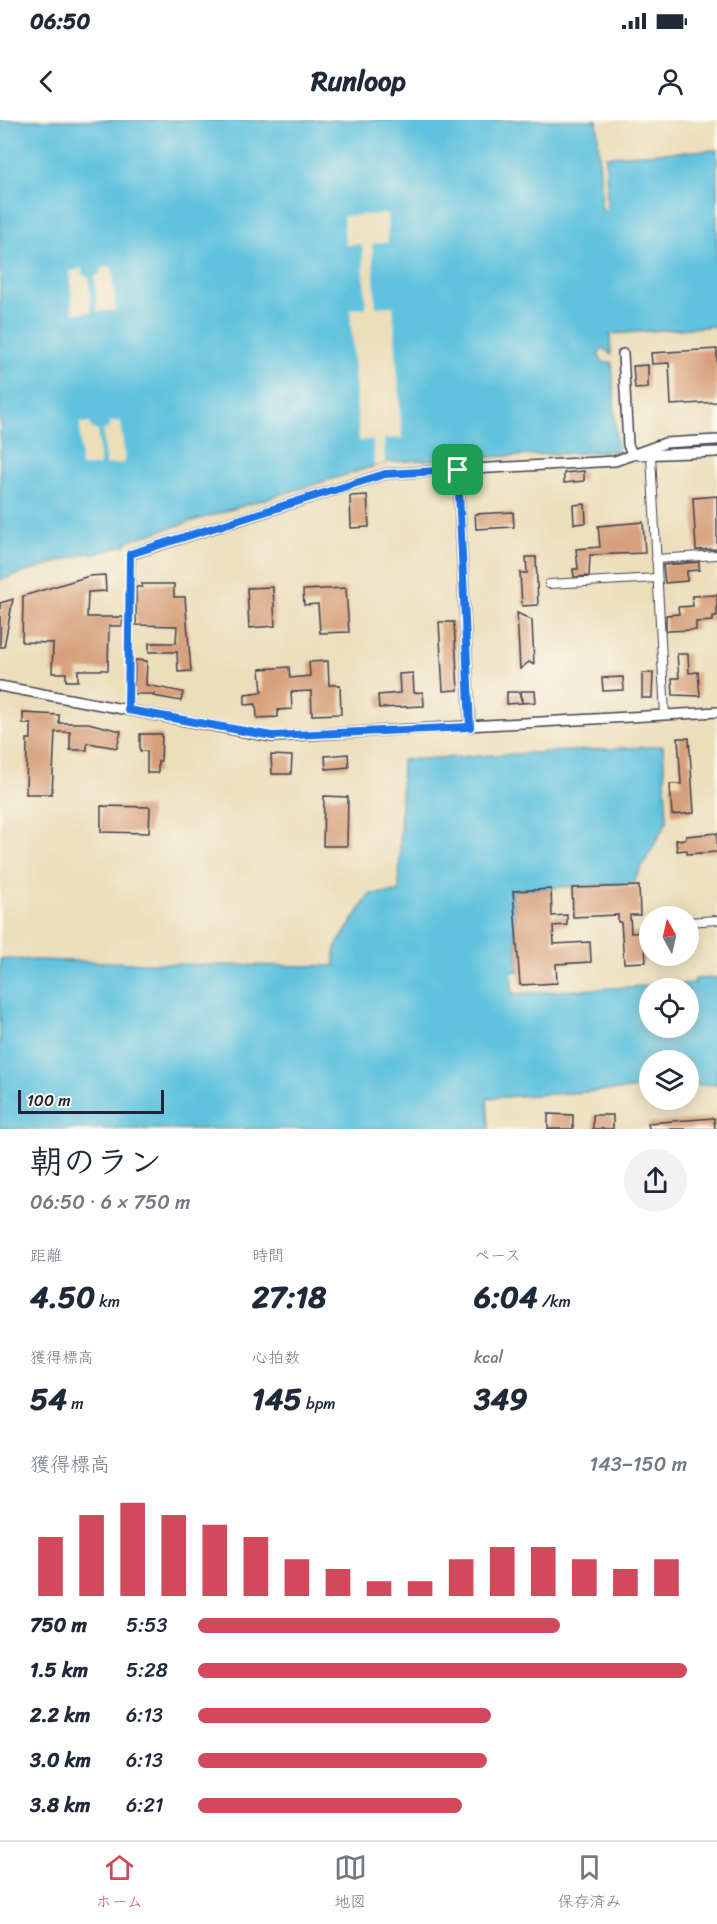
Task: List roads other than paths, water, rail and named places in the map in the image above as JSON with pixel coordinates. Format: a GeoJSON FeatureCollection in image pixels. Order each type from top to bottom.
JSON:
{"type":"FeatureCollection","features":[{"type":"Feature","properties":{"kind":"street"},"geometry":{"type":"LineString","coordinates":[[623,354],[628,445],[633,455]]}},
{"type":"Feature","properties":{"kind":"street"},"geometry":{"type":"LineString","coordinates":[[128,710],[130,554],[385,474],[615,461],[665,444],[717,441]]}},
{"type":"Feature","properties":{"kind":"street"},"geometry":{"type":"LineString","coordinates":[[633,455],[717,452]]}},
{"type":"Feature","properties":{"kind":"street"},"geometry":{"type":"LineString","coordinates":[[651,456],[664,715]]}},
{"type":"Feature","properties":{"kind":"street"},"geometry":{"type":"LineString","coordinates":[[458,470],[470,727]]}},
{"type":"Feature","properties":{"kind":"street"},"geometry":{"type":"LineString","coordinates":[[656,559],[717,555]]}},
{"type":"Feature","properties":{"kind":"street"},"geometry":{"type":"LineString","coordinates":[[549,584],[657,578]]}},
{"type":"Feature","properties":{"kind":"street"},"geometry":{"type":"LineString","coordinates":[[0,686],[272,736],[717,712]]}},
{"type":"Feature","properties":{"kind":"street"},"geometry":{"type":"LineString","coordinates":[[699,921],[717,920]]}},
{"type":"Feature","properties":{"kind":"water"},"geometry":{"type":"Polygon","coordinates":[[[0,120],[597,120],[602,210],[607,210],[606,156],[717,150],[717,326],[610,334],[611,355],[603,348],[598,355],[604,363],[612,362],[617,451],[388,462],[127,541],[127,544],[92,555],[90,552],[0,580],[0,120]]]}},
{"type":"Feature","properties":{"kind":"water"},"geometry":{"type":"Polygon","coordinates":[[[663,746],[667,821],[633,883],[512,890],[518,971],[511,972],[513,994],[639,986],[639,1038],[699,1038],[699,979],[717,978],[717,1084],[699,1085],[699,1050],[639,1050],[639,1089],[487,1098],[489,1129],[0,1129],[0,959],[335,966],[335,948],[370,894],[399,892],[402,760],[663,746]]]}}]}
